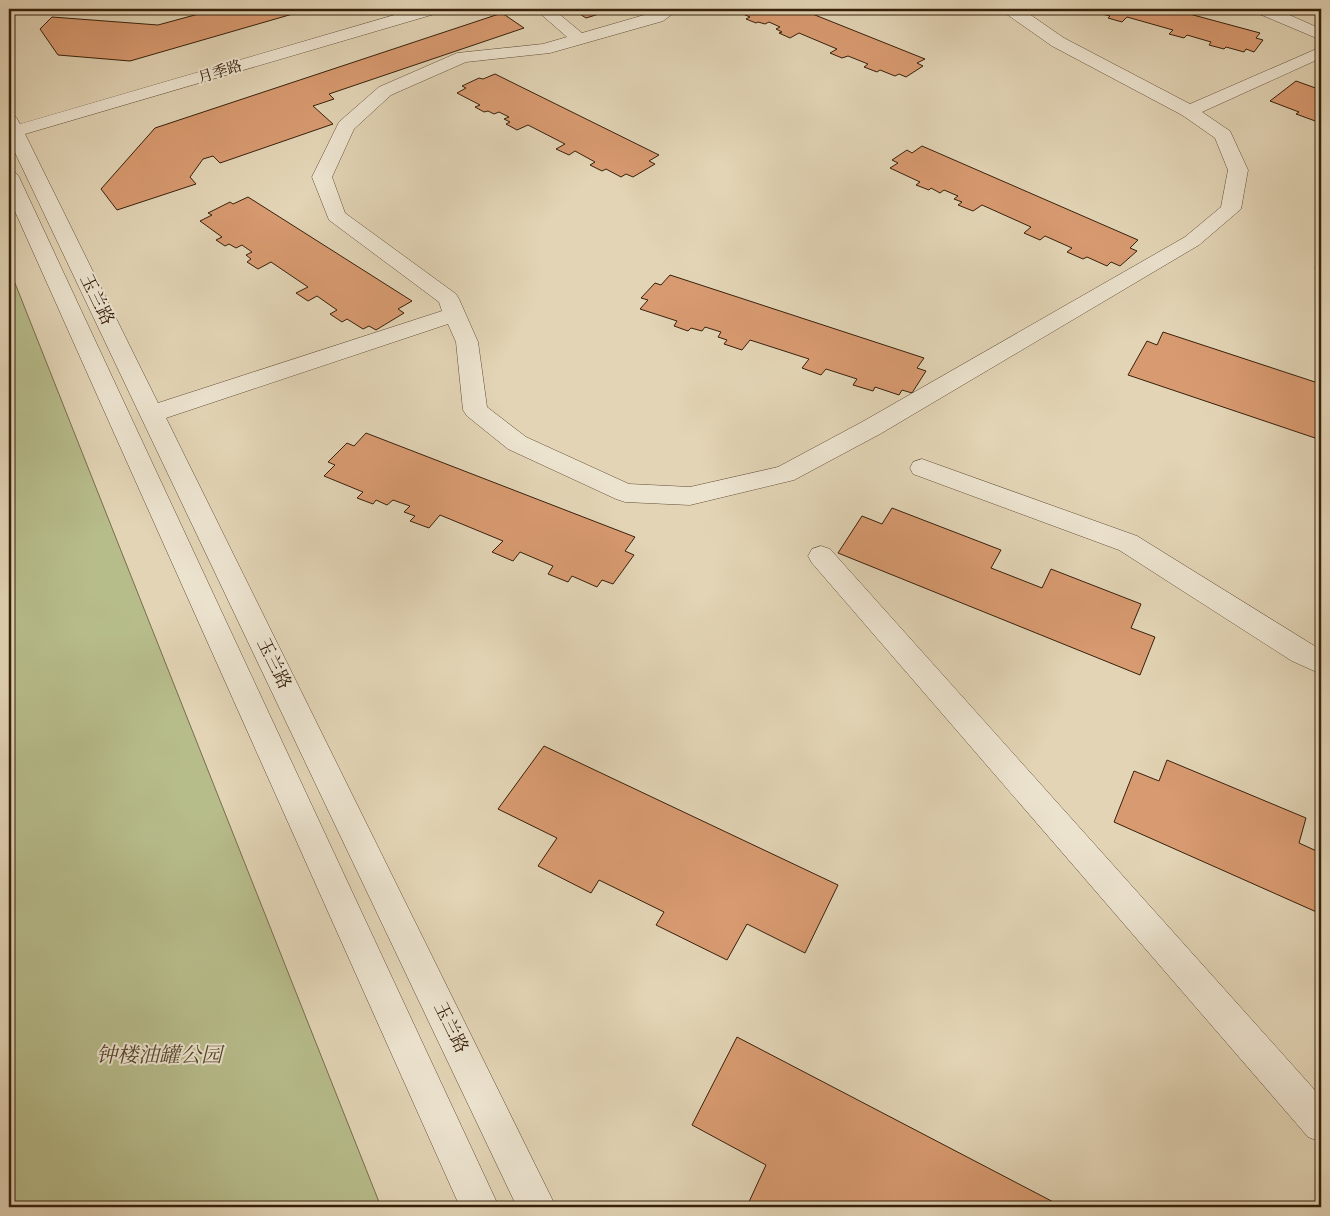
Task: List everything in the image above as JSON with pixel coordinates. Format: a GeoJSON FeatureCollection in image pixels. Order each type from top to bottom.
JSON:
{"type":"FeatureCollection","features":[{"type":"Feature","properties":{"kind":"street","name":"月季路"},"geometry":{"type":"LineString","coordinates":[[10,126],[389,9]]}},
{"type":"Feature","properties":{"kind":"street","name":"月季路"},"geometry":{"type":"LineString","coordinates":[[10,126],[432,9]]}},
{"type":"Feature","properties":{"kind":"street"},"geometry":{"type":"LineString","coordinates":[[543,9],[580,39]]}},
{"type":"Feature","properties":{"kind":"street"},"geometry":{"type":"LineString","coordinates":[[670,9],[657,17],[544,49],[463,57],[385,91],[346,126],[322,177],[336,216],[448,299],[467,342],[475,410],[516,443],[625,493],[690,496],[786,474],[870,428],[1192,241],[1231,209],[1238,170],[1224,135],[1189,111],[1058,42],[1011,9]]}},
{"type":"Feature","properties":{"kind":"street"},"geometry":{"type":"LineString","coordinates":[[1263,9],[1321,35]]}},
{"type":"Feature","properties":{"kind":"street"},"geometry":{"type":"LineString","coordinates":[[1189,111],[1321,52]]}},
{"type":"Feature","properties":{"kind":"street","name":"玉兰路"},"geometry":{"type":"LineString","coordinates":[[10,126],[537,1207]]}},
{"type":"Feature","properties":{"kind":"street","name":"玉兰路"},"geometry":{"type":"LineString","coordinates":[[9,177],[480,1207]]}},
{"type":"Feature","properties":{"kind":"street"},"geometry":{"type":"LineString","coordinates":[[151,414],[455,314]]}},
{"type":"Feature","properties":{"kind":"street"},"geometry":{"type":"LineString","coordinates":[[922,468],[1128,543],[1302,653],[1321,663]]}},
{"type":"Feature","properties":{"kind":"street"},"geometry":{"type":"LineString","coordinates":[[821,556],[1321,1124]]}},
{"type":"Feature","properties":{"kind":"green space","name":"钟楼油罐公园"},"geometry":{"type":"Polygon","coordinates":[[[9,268],[381,1207],[9,1207],[9,268]]]}},
{"type":"Feature","properties":{"kind":"building"},"geometry":{"type":"Polygon","coordinates":[[[217,9],[310,9],[130,61],[58,55],[40,29],[52,17],[158,25],[217,9]]]}},
{"type":"Feature","properties":{"kind":"building"},"geometry":{"type":"Polygon","coordinates":[[[572,9],[615,9],[586,18],[572,9]]]}},
{"type":"Feature","properties":{"kind":"building"},"geometry":{"type":"Polygon","coordinates":[[[731,9],[800,9],[925,59],[917,63],[923,66],[906,77],[899,74],[895,76],[880,70],[877,72],[864,67],[868,64],[848,56],[842,58],[830,53],[837,49],[799,33],[790,38],[779,33],[782,32],[776,29],[780,27],[769,22],[765,24],[756,23],[746,19],[750,17],[731,9]]]}},
{"type":"Feature","properties":{"kind":"building"},"geometry":{"type":"Polygon","coordinates":[[[1093,9],[1171,9],[1260,33],[1256,38],[1263,40],[1254,52],[1246,49],[1244,52],[1226,47],[1224,49],[1209,45],[1211,42],[1187,35],[1184,38],[1169,34],[1173,30],[1127,17],[1122,22],[1108,18],[1110,16],[1102,14],[1105,12],[1093,9]]]}},
{"type":"Feature","properties":{"kind":"building"},"geometry":{"type":"Polygon","coordinates":[[[502,13],[524,28],[329,94],[334,99],[313,106],[333,124],[220,163],[213,156],[203,159],[190,177],[196,184],[117,210],[101,189],[155,128],[502,13]]]}},
{"type":"Feature","properties":{"kind":"building"},"geometry":{"type":"Polygon","coordinates":[[[495,74],[659,155],[649,161],[655,164],[633,177],[626,174],[621,177],[606,169],[602,171],[590,165],[595,162],[575,151],[569,155],[556,149],[565,144],[528,125],[517,130],[506,124],[510,122],[504,119],[509,117],[499,112],[494,114],[488,111],[484,112],[475,107],[480,105],[457,93],[466,88],[462,86],[479,78],[483,79],[495,74]]]}},
{"type":"Feature","properties":{"kind":"building"},"geometry":{"type":"Polygon","coordinates":[[[1296,81],[1321,90],[1321,120],[1318,122],[1296,114],[1299,112],[1270,101],[1296,81]]]}},
{"type":"Feature","properties":{"kind":"building"},"geometry":{"type":"Polygon","coordinates":[[[922,146],[1138,240],[1130,248],[1137,251],[1120,266],[1111,262],[1107,266],[1087,257],[1083,259],[1067,252],[1072,248],[1045,236],[1040,240],[1024,233],[1031,227],[982,205],[973,211],[958,205],[962,202],[954,199],[958,196],[944,190],[940,193],[931,188],[929,190],[916,185],[920,182],[890,168],[898,163],[892,160],[907,150],[912,153],[922,146]]]}},
{"type":"Feature","properties":{"kind":"building"},"geometry":{"type":"Polygon","coordinates":[[[248,197],[412,301],[398,309],[404,313],[376,330],[369,326],[363,329],[347,319],[342,322],[330,314],[337,310],[317,296],[308,301],[296,293],[308,287],[271,262],[258,269],[247,262],[251,259],[246,255],[252,252],[242,245],[236,248],[229,244],[225,246],[216,240],[222,237],[200,221],[212,215],[208,213],[230,202],[233,204],[248,197]]]}},
{"type":"Feature","properties":{"kind":"building"},"geometry":{"type":"Polygon","coordinates":[[[1321,253],[1321,270],[1315,268],[1321,253]]]}},
{"type":"Feature","properties":{"kind":"building"},"geometry":{"type":"Polygon","coordinates":[[[670,275],[924,358],[917,368],[926,371],[912,393],[902,390],[899,395],[875,387],[873,391],[853,385],[857,379],[826,369],[821,375],[802,368],[809,359],[750,340],[742,350],[724,344],[727,340],[718,337],[721,332],[705,327],[702,331],[691,328],[688,331],[674,326],[677,321],[640,309],[648,300],[641,298],[655,283],[661,285],[670,275]]]}},
{"type":"Feature","properties":{"kind":"building"},"geometry":{"type":"Polygon","coordinates":[[[1163,332],[1321,384],[1321,440],[1128,375],[1147,341],[1157,345],[1163,332]]]}},
{"type":"Feature","properties":{"kind":"building"},"geometry":{"type":"Polygon","coordinates":[[[366,433],[635,537],[625,551],[634,555],[613,584],[602,580],[597,587],[572,576],[568,582],[548,574],[553,566],[520,552],[513,561],[492,552],[503,541],[440,515],[429,528],[410,521],[415,516],[404,512],[410,506],[393,500],[387,505],[376,500],[373,504],[357,498],[363,492],[324,476],[335,465],[328,462],[347,443],[354,446],[366,433]]]}},
{"type":"Feature","properties":{"kind":"building"},"geometry":{"type":"Polygon","coordinates":[[[892,508],[1001,550],[991,568],[1042,588],[1051,569],[1141,604],[1131,628],[1155,637],[1140,675],[838,553],[862,516],[882,524],[892,508]]]}},
{"type":"Feature","properties":{"kind":"building"},"geometry":{"type":"Polygon","coordinates":[[[544,746],[838,885],[805,953],[747,924],[727,960],[656,925],[664,912],[599,880],[591,893],[538,866],[557,838],[498,809],[544,746]]]}},
{"type":"Feature","properties":{"kind":"building"},"geometry":{"type":"Polygon","coordinates":[[[1167,760],[1306,818],[1299,843],[1321,853],[1321,914],[1114,822],[1134,771],[1159,781],[1167,760]]]}},
{"type":"Feature","properties":{"kind":"building"},"geometry":{"type":"Polygon","coordinates":[[[737,1037],[1063,1207],[753,1207],[748,1204],[766,1165],[692,1125],[737,1037]]]}}]}
